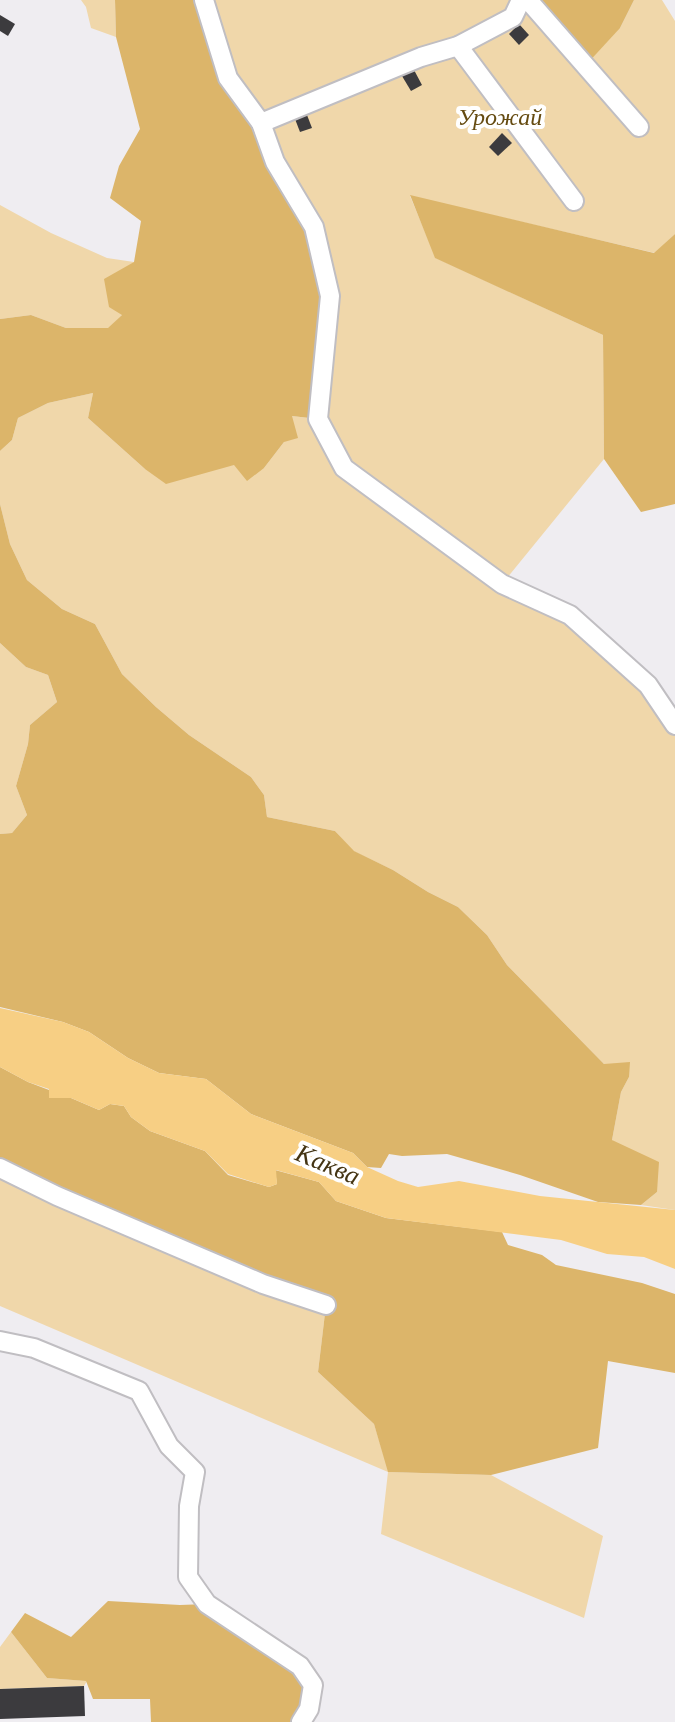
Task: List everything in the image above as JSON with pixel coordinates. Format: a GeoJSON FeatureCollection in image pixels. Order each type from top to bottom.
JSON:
{"type":"FeatureCollection","features":[{"type":"Feature","properties":{"kind":"street"},"geometry":{"type":"LineString","coordinates":[[204,0],[228,78],[261,123],[275,162],[314,227],[330,296],[318,419],[344,468],[502,584],[570,615],[648,685],[675,725]]}},
{"type":"Feature","properties":{"kind":"street"},"geometry":{"type":"LineString","coordinates":[[261,123],[421,57],[458,46],[513,17],[521,0]]}},
{"type":"Feature","properties":{"kind":"street"},"geometry":{"type":"LineString","coordinates":[[528,0],[639,127]]}},
{"type":"Feature","properties":{"kind":"street"},"geometry":{"type":"LineString","coordinates":[[458,46],[574,201]]}},
{"type":"Feature","properties":{"kind":"street"},"geometry":{"type":"LineString","coordinates":[[0,1168],[57,1196],[263,1284],[326,1305]]}},
{"type":"Feature","properties":{"kind":"street"},"geometry":{"type":"LineString","coordinates":[[0,1341],[34,1348],[139,1391],[169,1446],[195,1472],[189,1506],[188,1577],[207,1604],[300,1666],[313,1685],[309,1709],[301,1722]]}},
{"type":"Feature","properties":{"kind":"green space"},"geometry":{"type":"Polygon","coordinates":[[[81,0],[115,0],[116,37],[91,28],[81,0]]]}},
{"type":"Feature","properties":{"kind":"green space","name":"Урожай"},"geometry":{"type":"Polygon","coordinates":[[[204,0],[528,0],[620,28],[634,0],[662,0],[675,21],[675,234],[655,253],[410,196],[436,258],[603,335],[604,459],[502,584],[570,615],[675,725],[675,1210],[641,1205],[657,1192],[612,1140],[621,1092],[629,1077],[604,1064],[507,965],[487,935],[458,907],[353,851],[335,831],[267,817],[264,795],[251,777],[189,735],[156,707],[122,674],[95,624],[62,609],[27,580],[10,544],[0,504],[0,451],[12,440],[18,418],[48,403],[93,393],[88,418],[145,469],[234,465],[264,468],[284,442],[292,416],[317,419],[228,78],[204,0]]]}},
{"type":"Feature","properties":{"kind":"green space"},"geometry":{"type":"Polygon","coordinates":[[[0,205],[51,233],[107,258],[134,262],[122,315],[109,328],[66,328],[31,315],[0,319],[0,205]]]}},
{"type":"Feature","properties":{"kind":"green space"},"geometry":{"type":"Polygon","coordinates":[[[0,643],[26,667],[48,675],[57,702],[30,725],[16,786],[27,815],[12,833],[0,834],[0,643]]]}},
{"type":"Feature","properties":{"kind":"green space"},"geometry":{"type":"Polygon","coordinates":[[[0,1168],[326,1305],[318,1372],[374,1424],[389,1472],[491,1475],[603,1536],[584,1618],[381,1534],[388,1472],[0,1306],[0,1168]]]}},
{"type":"Feature","properties":{"kind":"green space"},"geometry":{"type":"Polygon","coordinates":[[[11,1632],[47,1678],[87,1681],[84,1686],[0,1689],[0,1647],[11,1632]]]}},
{"type":"Feature","properties":{"kind":"shaded area"},"geometry":{"type":"Polygon","coordinates":[[[115,0],[204,0],[228,78],[314,227],[330,296],[318,419],[292,416],[298,438],[284,442],[264,468],[247,481],[234,465],[166,484],[88,418],[93,393],[48,403],[18,418],[12,440],[0,451],[0,319],[31,315],[66,328],[108,328],[122,315],[109,307],[104,279],[134,262],[141,221],[110,198],[119,166],[140,129],[116,37],[115,0]]]}},
{"type":"Feature","properties":{"kind":"shaded area"},"geometry":{"type":"Polygon","coordinates":[[[528,0],[634,0],[620,28],[585,66],[528,0]]]}},
{"type":"Feature","properties":{"kind":"shaded area"},"geometry":{"type":"Polygon","coordinates":[[[410,195],[654,253],[675,234],[675,504],[641,512],[604,459],[603,335],[435,258],[410,195]]]}},
{"type":"Feature","properties":{"kind":"shaded area"},"geometry":{"type":"Polygon","coordinates":[[[0,504],[10,544],[27,580],[62,609],[95,624],[122,674],[189,735],[251,777],[264,795],[267,817],[335,831],[354,851],[458,907],[487,935],[507,965],[604,1064],[630,1062],[612,1140],[659,1162],[657,1192],[641,1205],[598,1202],[447,1154],[389,1154],[381,1168],[367,1167],[353,1153],[251,1114],[206,1079],[159,1073],[128,1058],[89,1032],[63,1022],[0,1007],[0,834],[12,833],[27,815],[16,786],[30,725],[57,702],[48,675],[26,667],[0,643],[0,504]]]}},
{"type":"Feature","properties":{"kind":"shaded area"},"geometry":{"type":"Polygon","coordinates":[[[0,1067],[49,1090],[49,1098],[71,1098],[99,1110],[110,1104],[124,1106],[131,1117],[150,1131],[205,1151],[228,1175],[269,1187],[277,1184],[275,1170],[319,1182],[336,1201],[386,1218],[502,1232],[508,1245],[542,1255],[556,1265],[642,1283],[675,1294],[675,1373],[608,1361],[598,1448],[491,1475],[388,1472],[374,1424],[318,1372],[326,1305],[0,1168],[0,1067]]]}},
{"type":"Feature","properties":{"kind":"shaded area"},"geometry":{"type":"Polygon","coordinates":[[[108,1601],[207,1604],[313,1685],[301,1722],[151,1722],[150,1699],[93,1699],[86,1681],[47,1678],[11,1632],[25,1613],[71,1637],[108,1601]]]}},
{"type":"Feature","properties":{"kind":"water","name":"Каква"},"geometry":{"type":"Polygon","coordinates":[[[0,1008],[63,1022],[89,1032],[128,1058],[159,1073],[206,1079],[251,1114],[353,1153],[367,1167],[418,1187],[459,1181],[540,1196],[675,1210],[675,1269],[644,1257],[607,1254],[561,1240],[386,1218],[336,1201],[319,1182],[276,1170],[277,1184],[269,1187],[228,1174],[205,1151],[150,1131],[131,1117],[124,1106],[110,1104],[99,1110],[71,1098],[49,1098],[49,1089],[0,1067],[0,1008]]]}},
{"type":"Feature","properties":{"kind":"building"},"geometry":{"type":"Polygon","coordinates":[[[0,15],[15,24],[8,36],[0,31],[0,15]]]}},
{"type":"Feature","properties":{"kind":"building"},"geometry":{"type":"Polygon","coordinates":[[[519,24],[529,35],[519,45],[509,34],[519,24]]]}},
{"type":"Feature","properties":{"kind":"building"},"geometry":{"type":"Polygon","coordinates":[[[414,70],[422,85],[411,91],[402,76],[414,70]]]}},
{"type":"Feature","properties":{"kind":"building"},"geometry":{"type":"Polygon","coordinates":[[[307,115],[312,128],[300,132],[295,119],[307,115]]]}},
{"type":"Feature","properties":{"kind":"building"},"geometry":{"type":"Polygon","coordinates":[[[502,133],[512,143],[498,156],[489,147],[502,133]]]}},
{"type":"Feature","properties":{"kind":"building"},"geometry":{"type":"Polygon","coordinates":[[[84,1686],[85,1716],[0,1719],[0,1689],[84,1686]]]}}]}
